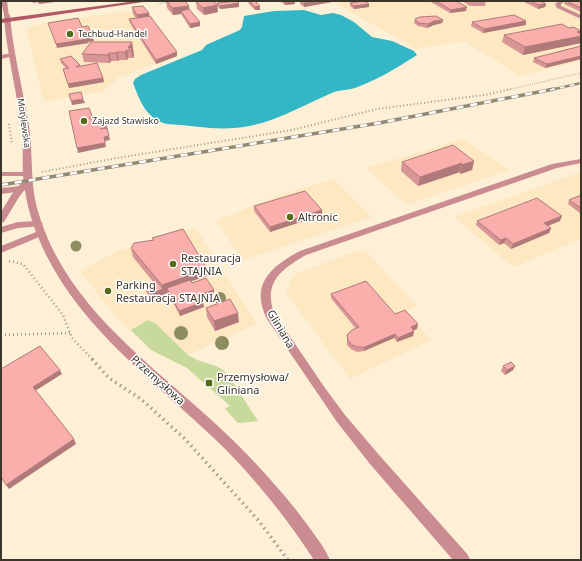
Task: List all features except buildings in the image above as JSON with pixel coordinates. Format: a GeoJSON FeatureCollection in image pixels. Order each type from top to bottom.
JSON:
{"type":"FeatureCollection","features":[{"type":"Feature","properties":{"kind":"main road"},"geometry":{"type":"LineString","coordinates":[[4,18],[112,1]]}},
{"type":"Feature","properties":{"kind":"main road"},"geometry":{"type":"LineString","coordinates":[[4,18],[147,1]]}},
{"type":"Feature","properties":{"kind":"street","name":"Motylewska"},"geometry":{"type":"LineString","coordinates":[[4,1],[4,18],[25,127],[28,149],[28,177]]}},
{"type":"Feature","properties":{"kind":"street"},"geometry":{"type":"LineString","coordinates":[[562,1],[558,4],[559,7],[581,17]]}},
{"type":"Feature","properties":{"kind":"street"},"geometry":{"type":"LineString","coordinates":[[1,57],[12,56]]}},
{"type":"Feature","properties":{"kind":"street","name":"Gliniana"},"geometry":{"type":"LineString","coordinates":[[463,560],[368,451],[326,398],[270,316],[265,299],[268,283],[286,262],[303,253],[555,166],[581,161]]}},
{"type":"Feature","properties":{"kind":"street"},"geometry":{"type":"LineString","coordinates":[[1,174],[28,177],[1,220]]}},
{"type":"Feature","properties":{"kind":"street","name":"Przemysłowa"},"geometry":{"type":"LineString","coordinates":[[28,177],[33,209],[39,229],[53,260],[67,282],[101,325],[137,361],[222,438],[251,467],[284,505],[323,560]]}},
{"type":"Feature","properties":{"kind":"street"},"geometry":{"type":"LineString","coordinates":[[1,191],[21,189]]}},
{"type":"Feature","properties":{"kind":"street"},"geometry":{"type":"LineString","coordinates":[[1,230],[18,225],[39,229]]}},
{"type":"Feature","properties":{"kind":"street"},"geometry":{"type":"LineString","coordinates":[[1,250],[39,229]]}},
{"type":"Feature","properties":{"kind":"path"},"geometry":{"type":"LineString","coordinates":[[28,177],[117,158],[292,130],[384,108],[484,95],[581,73]]}},
{"type":"Feature","properties":{"kind":"path"},"geometry":{"type":"LineString","coordinates":[[10,123],[12,146]]}},
{"type":"Feature","properties":{"kind":"path"},"geometry":{"type":"LineString","coordinates":[[4,260],[23,264],[63,315],[72,338],[109,378],[141,399],[185,439],[259,521],[288,560]]}},
{"type":"Feature","properties":{"kind":"path"},"geometry":{"type":"LineString","coordinates":[[1,336],[70,333]]}},
{"type":"Feature","properties":{"kind":"shaded area"},"geometry":{"type":"Polygon","coordinates":[[[332,1],[581,1],[581,61],[520,76],[464,41],[416,49],[332,1]]]}},
{"type":"Feature","properties":{"kind":"shaded area"},"geometry":{"type":"Polygon","coordinates":[[[142,9],[177,56],[119,77],[104,91],[44,102],[26,28],[45,23],[142,9]]]}},
{"type":"Feature","properties":{"kind":"shaded area"},"geometry":{"type":"Polygon","coordinates":[[[464,139],[509,170],[407,205],[366,168],[464,139]]]}},
{"type":"Feature","properties":{"kind":"shaded area"},"geometry":{"type":"Polygon","coordinates":[[[581,172],[581,239],[513,267],[454,217],[581,172]]]}},
{"type":"Feature","properties":{"kind":"shaded area"},"geometry":{"type":"Polygon","coordinates":[[[334,179],[372,217],[243,260],[216,221],[280,195],[334,179]]]}},
{"type":"Feature","properties":{"kind":"shaded area"},"geometry":{"type":"Polygon","coordinates":[[[195,227],[257,324],[174,361],[151,350],[116,317],[80,271],[116,252],[195,227]]]}},
{"type":"Feature","properties":{"kind":"shaded area"},"geometry":{"type":"Polygon","coordinates":[[[364,249],[417,306],[404,312],[431,340],[350,379],[286,293],[294,274],[364,249]]]}},
{"type":"Feature","properties":{"kind":"green space"},"geometry":{"type":"Polygon","coordinates":[[[148,320],[155,323],[188,355],[223,370],[229,376],[258,421],[238,423],[225,409],[230,406],[187,368],[151,350],[131,330],[148,320]]]}},
{"type":"Feature","properties":{"kind":"water"},"geometry":{"type":"Polygon","coordinates":[[[304,10],[321,15],[333,13],[341,15],[354,22],[372,37],[392,41],[414,51],[417,55],[402,65],[363,85],[352,89],[334,92],[260,124],[234,128],[218,128],[167,124],[160,122],[149,114],[141,103],[133,83],[135,79],[141,75],[202,50],[206,45],[240,30],[244,16],[274,11],[304,10]]]}},
{"type":"Feature","properties":{"kind":"railway"},"geometry":{"type":"LineString","coordinates":[[550,90],[581,83]]}},
{"type":"Feature","properties":{"kind":"railway"},"geometry":{"type":"LineString","coordinates":[[1,185],[379,123],[554,89]]}},
{"type":"Feature","properties":{"kind":"place","name":"Techbud-Handel"},"geometry":{"type":"Point","coordinates":[70,34]}},
{"type":"Feature","properties":{"kind":"place","name":"Zajazd Stawisko"},"geometry":{"type":"Point","coordinates":[84,121]}},
{"type":"Feature","properties":{"kind":"place","name":"Altronic"},"geometry":{"type":"Point","coordinates":[290,217]}},
{"type":"Feature","properties":{"kind":"place","name":"Restauracja STAJNIA"},"geometry":{"type":"Point","coordinates":[173,264]}},
{"type":"Feature","properties":{"kind":"place","name":"Parking Restauracja STAJNIA"},"geometry":{"type":"Point","coordinates":[108,291]}},
{"type":"Feature","properties":{"kind":"place","name":"Przemysłowa/ Gliniana"},"geometry":{"type":"Point","coordinates":[209,383]}}]}
